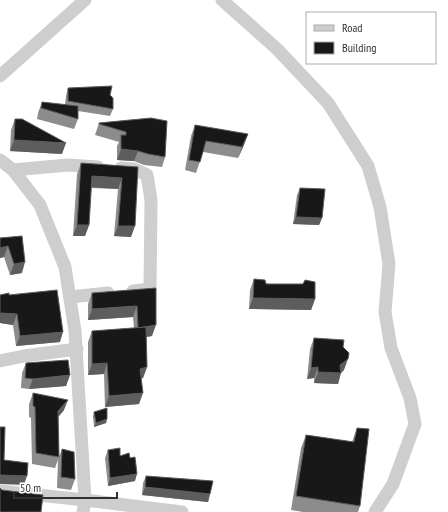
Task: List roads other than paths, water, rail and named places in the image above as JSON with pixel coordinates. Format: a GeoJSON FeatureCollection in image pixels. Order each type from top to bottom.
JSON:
{"type":"FeatureCollection","features":[{"type":"Feature","properties":{"kind":"street"},"geometry":{"type":"LineString","coordinates":[[0,76],[85,0]]}},
{"type":"Feature","properties":{"kind":"street"},"geometry":{"type":"LineString","coordinates":[[222,0],[277,49],[328,103],[368,166],[380,207],[389,264],[385,312],[391,348],[410,398],[415,424],[393,484],[375,512]]}},
{"type":"Feature","properties":{"kind":"street"},"geometry":{"type":"LineString","coordinates":[[0,160],[13,170],[40,206],[65,267],[76,331],[84,506]]}},
{"type":"Feature","properties":{"kind":"street"},"geometry":{"type":"LineString","coordinates":[[13,170],[68,165],[134,169],[147,175],[151,200],[150,289],[70,297]]}},
{"type":"Feature","properties":{"kind":"street"},"geometry":{"type":"LineString","coordinates":[[0,361],[24,356],[77,349]]}},
{"type":"Feature","properties":{"kind":"street"},"geometry":{"type":"LineString","coordinates":[[0,491],[84,506],[182,512]]}}]}
